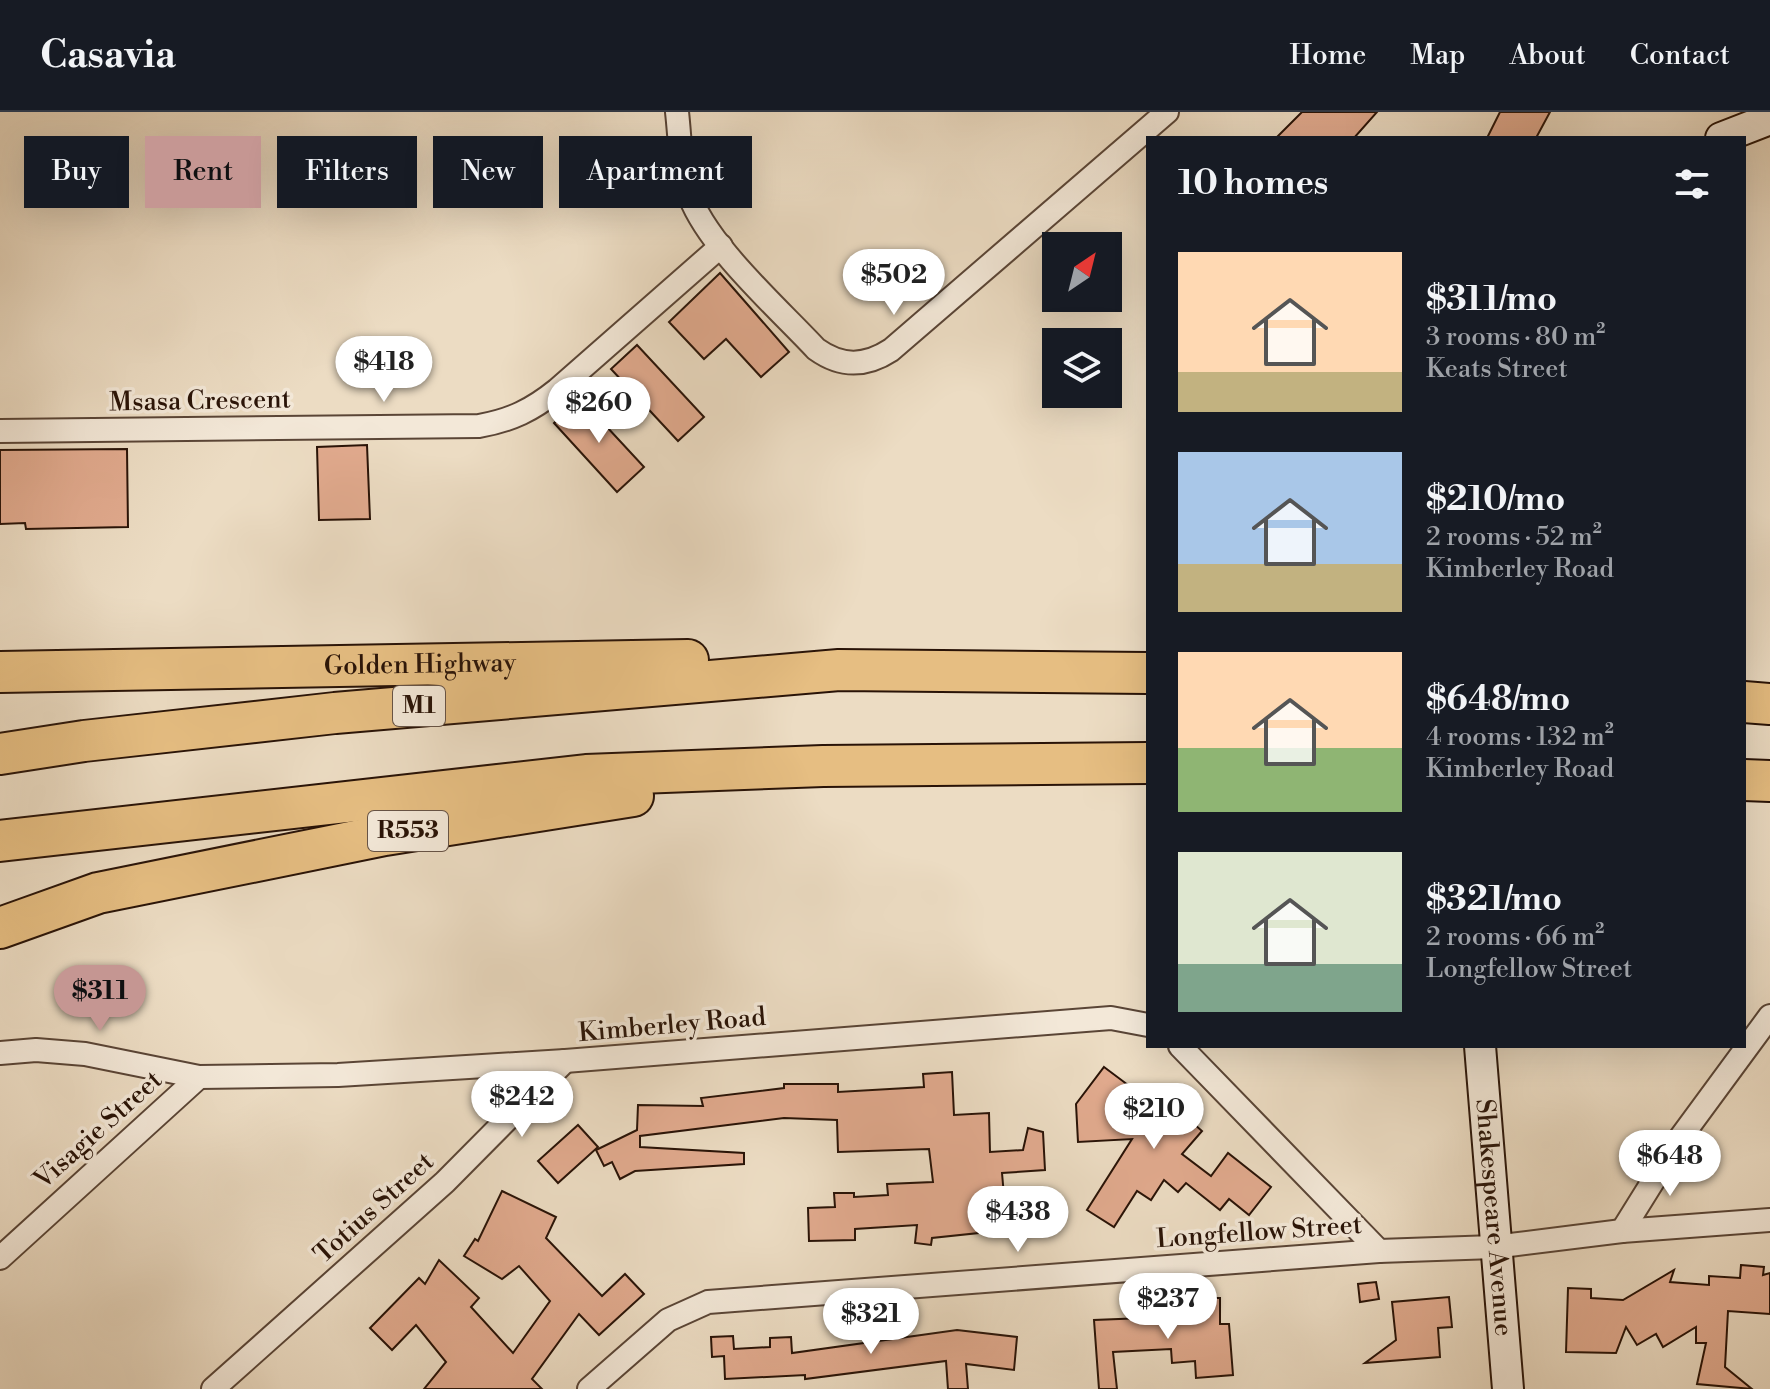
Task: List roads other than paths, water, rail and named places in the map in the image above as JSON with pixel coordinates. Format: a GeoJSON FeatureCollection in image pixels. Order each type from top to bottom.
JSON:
{"type":"FeatureCollection","features":[{"type":"Feature","properties":{"kind":"highway","name":"Golden Highway"},"geometry":{"type":"LineString","coordinates":[[0,672],[667,659],[839,670]]}},
{"type":"Feature","properties":{"kind":"highway","name":"M1"},"geometry":{"type":"LineString","coordinates":[[0,754],[84,741],[335,713],[839,670],[1146,673]]}},
{"type":"Feature","properties":{"kind":"highway"},"geometry":{"type":"LineString","coordinates":[[1746,702],[1770,704]]}},
{"type":"Feature","properties":{"kind":"highway"},"geometry":{"type":"LineString","coordinates":[[0,841],[586,775],[823,766],[1146,763]]}},
{"type":"Feature","properties":{"kind":"highway","name":"R553"},"geometry":{"type":"LineString","coordinates":[[0,928],[98,893],[385,835],[823,766]]}},
{"type":"Feature","properties":{"kind":"highway"},"geometry":{"type":"LineString","coordinates":[[1746,780],[1770,781]]}},
{"type":"Feature","properties":{"kind":"street"},"geometry":{"type":"LineString","coordinates":[[677,112],[687,189],[696,211],[721,246],[816,349],[845,363],[872,361],[908,336],[1167,112]]}},
{"type":"Feature","properties":{"kind":"street"},"geometry":{"type":"LineString","coordinates":[[1726,136],[1770,119]]}},
{"type":"Feature","properties":{"kind":"street","name":"Msasa Crescent"},"geometry":{"type":"LineString","coordinates":[[0,431],[479,426],[511,420],[531,410],[557,390],[721,246]]}},
{"type":"Feature","properties":{"kind":"street"},"geometry":{"type":"LineString","coordinates":[[1622,1231],[1678,1141],[1770,1016]]}},
{"type":"Feature","properties":{"kind":"street","name":"Kimberley Road"},"geometry":{"type":"LineString","coordinates":[[0,1053],[36,1050],[85,1054],[199,1077],[338,1075],[565,1061],[1111,1018],[1146,1025]]}},
{"type":"Feature","properties":{"kind":"street"},"geometry":{"type":"LineString","coordinates":[[1182,1048],[1379,1251]]}},
{"type":"Feature","properties":{"kind":"street","name":"Shakespeare Avenue"},"geometry":{"type":"LineString","coordinates":[[1480,1048],[1508,1389]]}},
{"type":"Feature","properties":{"kind":"street","name":"Totius Street"},"geometry":{"type":"LineString","coordinates":[[213,1389],[445,1182],[565,1061]]}},
{"type":"Feature","properties":{"kind":"street","name":"Visagie Street"},"geometry":{"type":"LineString","coordinates":[[0,1258],[199,1077]]}},
{"type":"Feature","properties":{"kind":"street","name":"Longfellow Street"},"geometry":{"type":"LineString","coordinates":[[589,1389],[668,1320],[708,1302],[1379,1251],[1494,1247],[1622,1231],[1770,1220]]}}]}
